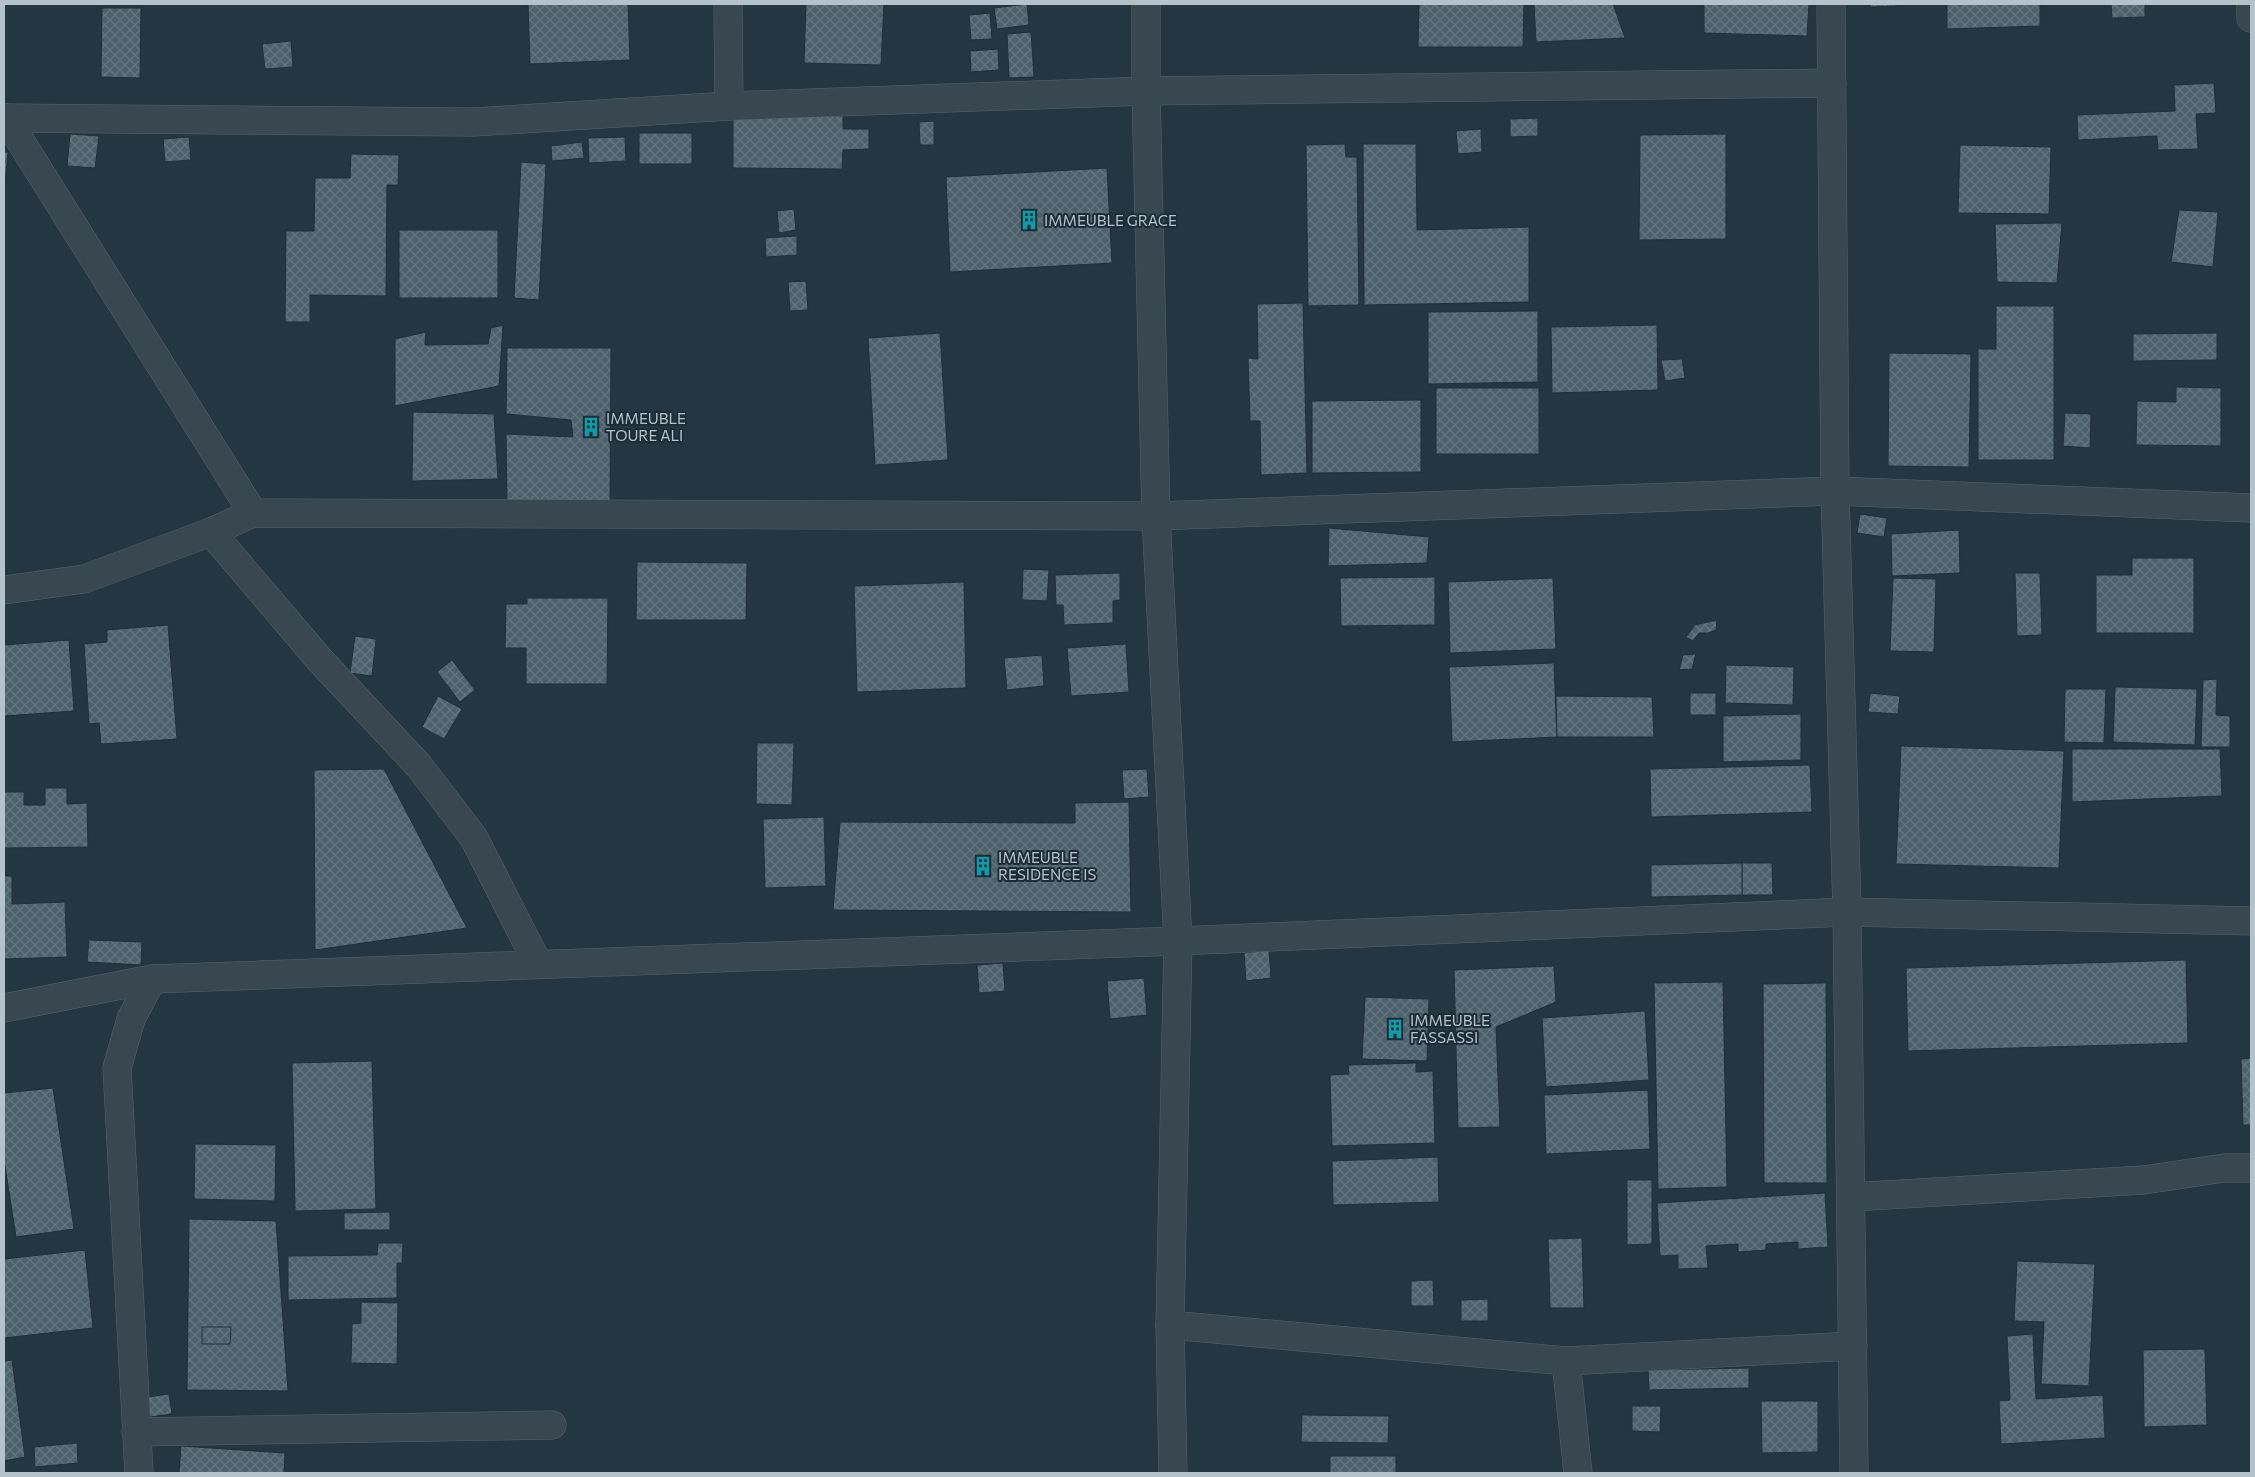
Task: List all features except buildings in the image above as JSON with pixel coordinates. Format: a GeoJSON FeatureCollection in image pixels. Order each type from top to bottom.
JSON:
{"type":"FeatureCollection","features":[{"type":"Feature","properties":{"kind":"street"},"geometry":{"type":"LineString","coordinates":[[728,4],[729,106]]}},
{"type":"Feature","properties":{"kind":"street"},"geometry":{"type":"LineString","coordinates":[[1146,4],[1146,91],[1156,516],[1178,941],[1170,1325],[1173,1473]]}},
{"type":"Feature","properties":{"kind":"street"},"geometry":{"type":"LineString","coordinates":[[1831,4],[1835,491],[1847,912],[1854,1473]]}},
{"type":"Feature","properties":{"kind":"street"},"geometry":{"type":"LineString","coordinates":[[2251,4],[2251,18]]}},
{"type":"Feature","properties":{"kind":"street"},"geometry":{"type":"LineString","coordinates":[[5,118],[474,122],[729,106],[1146,91],[1832,83]]}},
{"type":"Feature","properties":{"kind":"street"},"geometry":{"type":"LineString","coordinates":[[5,118],[253,513]]}},
{"type":"Feature","properties":{"kind":"street"},"geometry":{"type":"LineString","coordinates":[[4,590],[84,579],[211,532],[253,513],[1156,516],[1835,491],[2251,508]]}},
{"type":"Feature","properties":{"kind":"street"},"geometry":{"type":"LineString","coordinates":[[211,532],[319,659],[419,766],[474,838],[538,964]]}},
{"type":"Feature","properties":{"kind":"street"},"geometry":{"type":"LineString","coordinates":[[4,1008],[152,979],[1178,941],[1847,912],[2251,921]]}},
{"type":"Feature","properties":{"kind":"street"},"geometry":{"type":"LineString","coordinates":[[139,1473],[117,1068],[131,1019],[152,979]]}},
{"type":"Feature","properties":{"kind":"street"},"geometry":{"type":"LineString","coordinates":[[1851,1197],[2144,1180],[2224,1168],[2251,1168]]}},
{"type":"Feature","properties":{"kind":"street"},"geometry":{"type":"LineString","coordinates":[[1170,1325],[1566,1361],[1853,1346]]}},
{"type":"Feature","properties":{"kind":"street"},"geometry":{"type":"LineString","coordinates":[[1566,1361],[1578,1473]]}},
{"type":"Feature","properties":{"kind":"street"},"geometry":{"type":"LineString","coordinates":[[136,1432],[552,1425]]}},
{"type":"Feature","properties":{"kind":"place","name":"IMMEUBLE GRACE"},"geometry":{"type":"Point","coordinates":[1029,220]}},
{"type":"Feature","properties":{"kind":"place","name":"IMMEUBLE TOURE ALI"},"geometry":{"type":"Point","coordinates":[591,427]}},
{"type":"Feature","properties":{"kind":"place","name":"IMMEUBLE RESIDENCE IS"},"geometry":{"type":"Point","coordinates":[983,866]}},
{"type":"Feature","properties":{"kind":"place","name":"IMMEUBLE FASSASSI"},"geometry":{"type":"Point","coordinates":[1395,1029]}}]}
